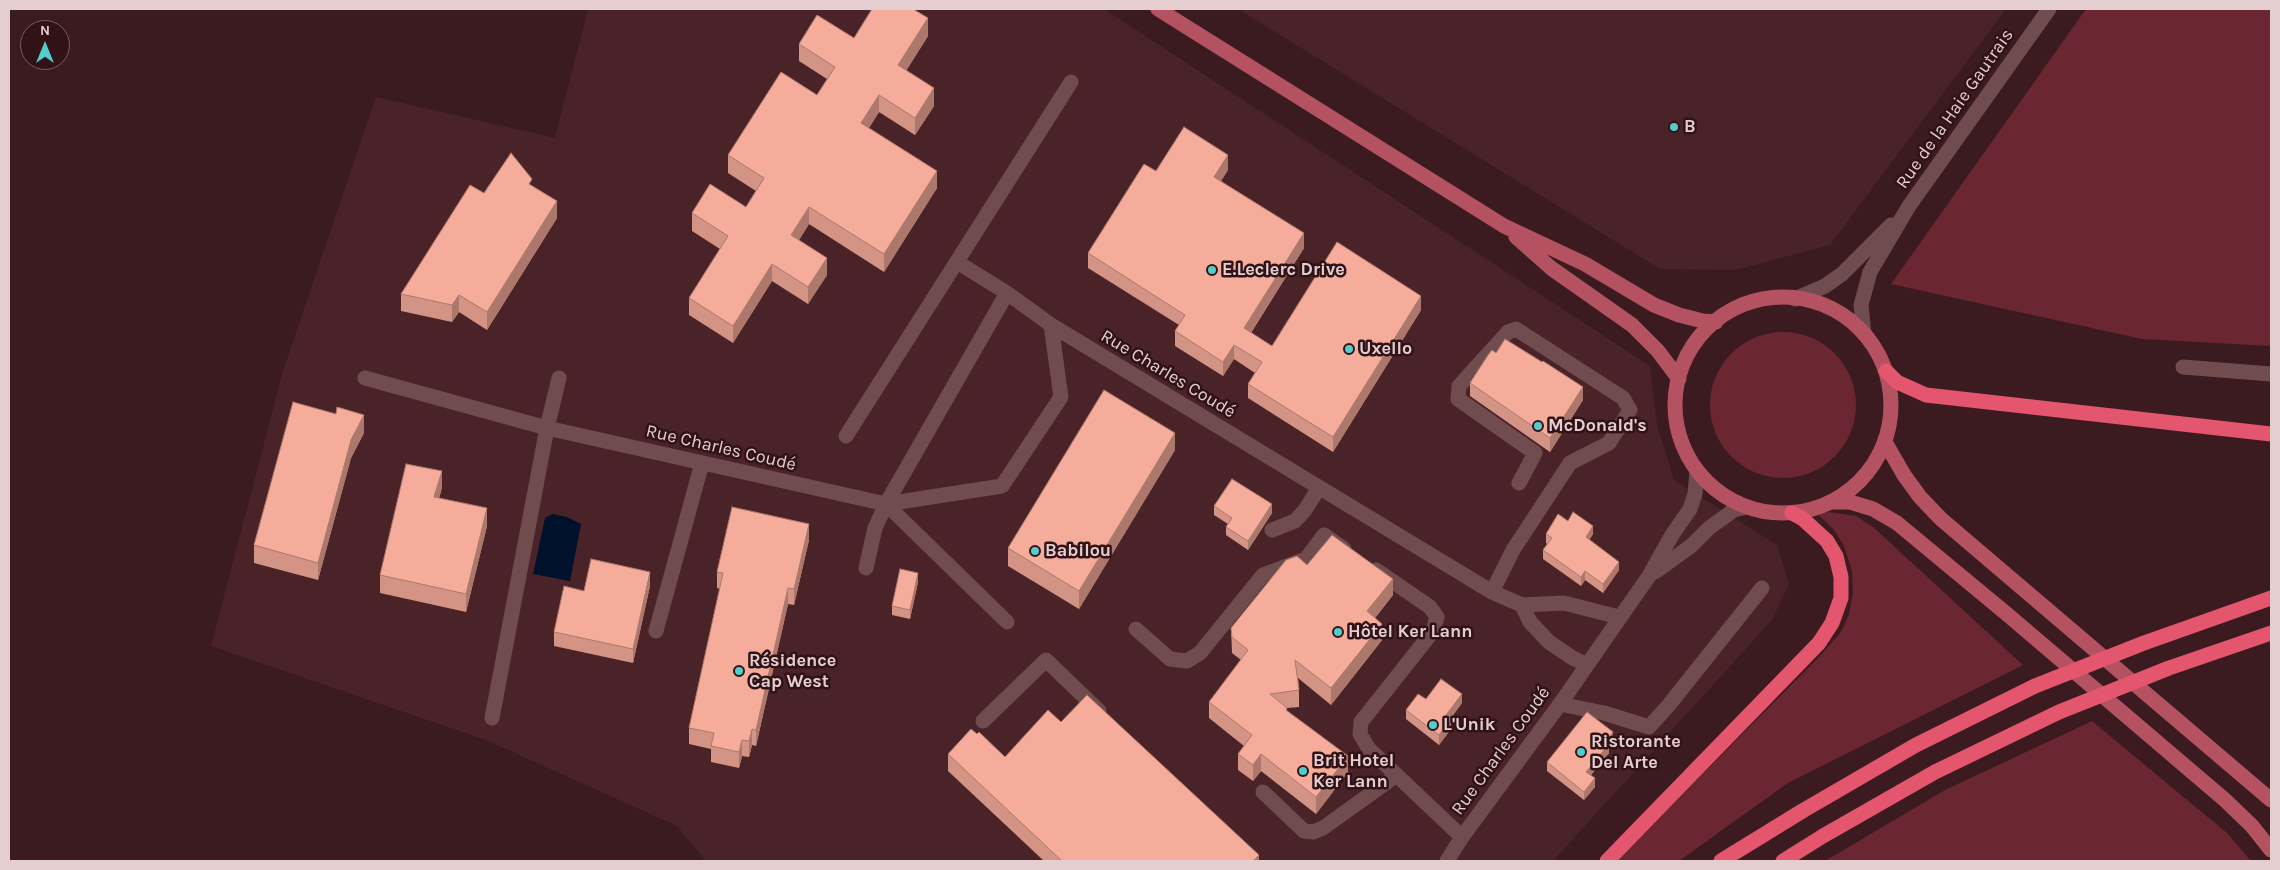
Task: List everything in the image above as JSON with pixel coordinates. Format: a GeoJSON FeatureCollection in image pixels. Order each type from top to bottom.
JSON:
{"type":"FeatureCollection","features":[{"type":"Feature","properties":{"kind":"highway"},"geometry":{"type":"LineString","coordinates":[[1886,371],[1896,382],[1926,395],[2271,434]]}},
{"type":"Feature","properties":{"kind":"highway"},"geometry":{"type":"LineString","coordinates":[[1606,861],[1819,643],[1832,623],[1841,598],[1841,577],[1836,556],[1827,541],[1803,519],[1792,512]]}},
{"type":"Feature","properties":{"kind":"highway"},"geometry":{"type":"LineString","coordinates":[[1722,861],[1804,810],[1916,745],[2035,686],[2144,643],[2271,598]]}},
{"type":"Feature","properties":{"kind":"highway"},"geometry":{"type":"LineString","coordinates":[[1783,861],[1935,772],[2058,712],[2169,668],[2271,633]]}},
{"type":"Feature","properties":{"kind":"main road"},"geometry":{"type":"LineString","coordinates":[[1158,9],[1504,226],[1585,264],[1654,306],[1679,315],[1716,322]]}},
{"type":"Feature","properties":{"kind":"main road"},"geometry":{"type":"LineString","coordinates":[[1504,226],[1551,268],[1632,325],[1658,351],[1679,380]]}},
{"type":"Feature","properties":{"kind":"main road"},"geometry":{"type":"LineString","coordinates":[[1795,298],[1818,304],[1840,314],[1864,334],[1876,351],[1886,371],[1891,399],[1889,428],[1876,461],[1864,477],[1849,491],[1832,502],[1806,511],[1769,512],[1747,507],[1720,492],[1697,470],[1685,450],[1678,427],[1676,411],[1679,380],[1686,360],[1696,342],[1716,322],[1745,305],[1762,300],[1795,298]]}},
{"type":"Feature","properties":{"kind":"main road"},"geometry":{"type":"LineString","coordinates":[[1885,442],[1904,475],[1920,497],[1940,519],[2271,800]]}},
{"type":"Feature","properties":{"kind":"main road"},"geometry":{"type":"LineString","coordinates":[[1832,502],[1850,502],[1873,508],[1897,523],[2226,800],[2252,826],[2271,850]]}},
{"type":"Feature","properties":{"kind":"street","name":"Rue de la Haie Gautrais"},"geometry":{"type":"LineString","coordinates":[[1864,334],[1861,305],[1870,272],[1909,206],[2049,9]]}},
{"type":"Feature","properties":{"kind":"street"},"geometry":{"type":"LineString","coordinates":[[846,436],[1071,82]]}},
{"type":"Feature","properties":{"kind":"street","name":"Rue de la Haie Gautrais"},"geometry":{"type":"LineString","coordinates":[[1795,298],[1825,286],[1842,274],[1909,206]]}},
{"type":"Feature","properties":{"kind":"street","name":"Rue Charles Coudé"},"geometry":{"type":"LineString","coordinates":[[957,262],[1051,325],[1492,592],[1522,605],[1564,603],[1619,618]]}},
{"type":"Feature","properties":{"kind":"street"},"geometry":{"type":"LineString","coordinates":[[866,568],[875,528],[886,504],[1007,294]]}},
{"type":"Feature","properties":{"kind":"street"},"geometry":{"type":"LineString","coordinates":[[886,504],[1002,486],[1061,397],[1051,325]]}},
{"type":"Feature","properties":{"kind":"street"},"geometry":{"type":"LineString","coordinates":[[1492,592],[1513,550],[1570,463],[1609,443],[1630,410],[1623,398],[1516,329],[1508,332],[1459,386],[1458,399],[1535,454],[1519,483]]}},
{"type":"Feature","properties":{"kind":"street"},"geometry":{"type":"LineString","coordinates":[[2183,367],[2271,374]]}},
{"type":"Feature","properties":{"kind":"street","name":"Rue Charles Coudé"},"geometry":{"type":"LineString","coordinates":[[365,378],[547,428],[886,504]]}},
{"type":"Feature","properties":{"kind":"street"},"geometry":{"type":"LineString","coordinates":[[492,718],[547,428],[559,378]]}},
{"type":"Feature","properties":{"kind":"street"},"geometry":{"type":"LineString","coordinates":[[656,631],[702,463]]}},
{"type":"Feature","properties":{"kind":"street"},"geometry":{"type":"LineString","coordinates":[[1650,576],[1672,535],[1690,509],[1695,494],[1697,470]]}},
{"type":"Feature","properties":{"kind":"street"},"geometry":{"type":"LineString","coordinates":[[1272,530],[1295,520],[1305,510],[1319,488]]}},
{"type":"Feature","properties":{"kind":"street"},"geometry":{"type":"LineString","coordinates":[[886,504],[1007,622]]}},
{"type":"Feature","properties":{"kind":"street"},"geometry":{"type":"LineString","coordinates":[[1650,576],[1691,546],[1709,528],[1734,510],[1747,507]]}},
{"type":"Feature","properties":{"kind":"street"},"geometry":{"type":"LineString","coordinates":[[1136,629],[1170,659],[1187,661],[1200,653],[1263,575],[1306,559],[1324,536],[1430,607],[1437,617],[1433,631],[1361,722],[1360,734],[1369,749],[1462,836]]}},
{"type":"Feature","properties":{"kind":"street","name":"Rue Charles Coudé"},"geometry":{"type":"LineString","coordinates":[[1447,861],[1462,836],[1560,704],[1650,576]]}},
{"type":"Feature","properties":{"kind":"street"},"geometry":{"type":"LineString","coordinates":[[1560,704],[1604,713],[1649,727],[1762,588]]}},
{"type":"Feature","properties":{"kind":"street"},"geometry":{"type":"LineString","coordinates":[[1522,605],[1530,622],[1548,642],[1571,657],[1587,664]]}},
{"type":"Feature","properties":{"kind":"street"},"geometry":{"type":"LineString","coordinates":[[983,721],[1046,660],[1109,720]]}},
{"type":"Feature","properties":{"kind":"street"},"geometry":{"type":"LineString","coordinates":[[1263,792],[1304,831],[1313,832],[1323,828],[1397,775]]}},
{"type":"Feature","properties":{"kind":"shaded area"},"geometry":{"type":"Polygon","coordinates":[[[588,9],[1104,9],[1650,366],[1657,425],[1674,480],[1777,545],[1789,584],[1772,620],[1553,861],[706,861],[677,826],[486,740],[211,646],[283,371],[376,97],[555,138],[588,9]]]}},
{"type":"Feature","properties":{"kind":"shaded area","name":"B"},"geometry":{"type":"Polygon","coordinates":[[[1238,9],[2006,9],[1830,245],[1735,270],[1660,269],[1238,9]]]}},
{"type":"Feature","properties":{"kind":"shaded area"},"geometry":{"type":"Polygon","coordinates":[[[2086,9],[2271,9],[2271,346],[2142,339],[1891,284],[2086,9]]]}},
{"type":"Feature","properties":{"kind":"shaded area"},"geometry":{"type":"Polygon","coordinates":[[[1783,332],[1811,338],[1834,354],[1850,377],[1856,405],[1850,433],[1834,456],[1811,472],[1783,478],[1755,472],[1732,456],[1716,433],[1710,405],[1716,377],[1732,354],[1755,338],[1783,332]]]}},
{"type":"Feature","properties":{"kind":"shaded area"},"geometry":{"type":"Polygon","coordinates":[[[1829,512],[1856,516],[1873,527],[2023,665],[1788,783],[1679,861],[1616,861],[1820,656],[1841,632],[1849,614],[1853,593],[1852,571],[1844,546],[1834,530],[1818,514],[1829,512]]]}},
{"type":"Feature","properties":{"kind":"shaded area"},"geometry":{"type":"Polygon","coordinates":[[[2092,721],[2227,833],[2251,861],[1825,861],[1945,790],[2092,721]]]}},
{"type":"Feature","properties":{"kind":"water"},"geometry":{"type":"Polygon","coordinates":[[[552,514],[567,517],[581,524],[570,581],[533,574],[545,518],[552,514]]]}},
{"type":"Feature","properties":{"kind":"building"},"geometry":{"type":"Polygon","coordinates":[[[872,9],[913,9],[928,18],[898,65],[934,88],[915,118],[879,95],[861,123],[937,171],[884,254],[809,207],[791,235],[827,258],[808,287],[772,264],[733,326],[689,298],[728,236],[692,213],[710,184],[746,207],[764,178],[728,155],[781,72],[817,95],[835,67],[799,44],[817,15],[854,38],[872,9]]]}},
{"type":"Feature","properties":{"kind":"building"},"geometry":{"type":"Polygon","coordinates":[[[1184,127],[1228,155],[1214,177],[1304,233],[1244,328],[1272,346],[1337,242],[1421,296],[1333,437],[1248,384],[1262,362],[1234,345],[1223,362],[1175,331],[1185,315],[1088,253],[1144,164],[1156,171],[1184,127]]]}},
{"type":"Feature","properties":{"kind":"building"},"geometry":{"type":"Polygon","coordinates":[[[511,153],[532,179],[529,184],[557,201],[487,312],[459,295],[452,305],[401,294],[470,185],[484,193],[511,153]]]}},
{"type":"Feature","properties":{"kind":"building","name":"McDonald's"},"geometry":{"type":"Polygon","coordinates":[[[1505,339],[1583,387],[1550,438],[1470,383],[1488,355],[1492,350],[1496,353],[1505,339]]]}},
{"type":"Feature","properties":{"kind":"building"},"geometry":{"type":"Polygon","coordinates":[[[1104,390],[1175,433],[1079,591],[1008,548],[1104,390]]]}},
{"type":"Feature","properties":{"kind":"building"},"geometry":{"type":"Polygon","coordinates":[[[293,402],[336,414],[337,407],[364,415],[351,440],[318,563],[254,545],[293,402]]]}},
{"type":"Feature","properties":{"kind":"building"},"geometry":{"type":"Polygon","coordinates":[[[406,464],[442,471],[434,497],[487,508],[466,594],[380,575],[406,464]]]}},
{"type":"Feature","properties":{"kind":"building"},"geometry":{"type":"Polygon","coordinates":[[[1232,479],[1272,504],[1248,541],[1226,527],[1232,518],[1214,506],[1232,479]]]}},
{"type":"Feature","properties":{"kind":"building","name":"Résidence Cap West"},"geometry":{"type":"Polygon","coordinates":[[[732,507],[809,524],[794,589],[788,588],[756,730],[752,729],[749,741],[742,740],[739,752],[711,746],[714,733],[689,728],[723,573],[717,572],[732,507]]]}},
{"type":"Feature","properties":{"kind":"building"},"geometry":{"type":"Polygon","coordinates":[[[1573,512],[1593,526],[1586,537],[1619,562],[1603,584],[1585,571],[1581,577],[1543,550],[1552,538],[1546,534],[1558,514],[1568,521],[1573,512]]]}},
{"type":"Feature","properties":{"kind":"building"},"geometry":{"type":"Polygon","coordinates":[[[1332,535],[1393,579],[1367,611],[1382,624],[1331,688],[1295,660],[1299,690],[1270,694],[1287,708],[1286,710],[1348,756],[1316,797],[1261,754],[1253,765],[1238,754],[1252,735],[1209,702],[1248,650],[1232,637],[1231,628],[1286,560],[1297,556],[1307,565],[1332,535]]]}},
{"type":"Feature","properties":{"kind":"building"},"geometry":{"type":"Polygon","coordinates":[[[591,559],[650,572],[633,649],[554,632],[564,586],[584,591],[591,559]]]}},
{"type":"Feature","properties":{"kind":"building"},"geometry":{"type":"Polygon","coordinates":[[[900,569],[918,573],[910,610],[892,606],[900,569]]]}},
{"type":"Feature","properties":{"kind":"building"},"geometry":{"type":"Polygon","coordinates":[[[1441,679],[1462,694],[1446,715],[1451,719],[1439,735],[1406,710],[1418,694],[1426,699],[1441,679]]]}},
{"type":"Feature","properties":{"kind":"building"},"geometry":{"type":"Polygon","coordinates":[[[1087,695],[1259,855],[1253,861],[1062,861],[948,754],[971,729],[977,734],[979,732],[1005,757],[1048,710],[1061,722],[1087,695]]]}},
{"type":"Feature","properties":{"kind":"building"},"geometry":{"type":"Polygon","coordinates":[[[1587,712],[1613,732],[1606,742],[1609,744],[1586,772],[1595,778],[1584,792],[1547,762],[1587,712]]]}},
{"type":"Feature","properties":{"kind":"place","name":"B"},"geometry":{"type":"Point","coordinates":[1674,127]}},
{"type":"Feature","properties":{"kind":"place","name":"E.Leclerc Drive"},"geometry":{"type":"Point","coordinates":[1212,270]}},
{"type":"Feature","properties":{"kind":"place","name":"Uxello"},"geometry":{"type":"Point","coordinates":[1349,349]}},
{"type":"Feature","properties":{"kind":"place","name":"McDonald's"},"geometry":{"type":"Point","coordinates":[1538,426]}},
{"type":"Feature","properties":{"kind":"place","name":"Babilou"},"geometry":{"type":"Point","coordinates":[1035,551]}},
{"type":"Feature","properties":{"kind":"place","name":"Hôtel Ker Lann"},"geometry":{"type":"Point","coordinates":[1338,632]}},
{"type":"Feature","properties":{"kind":"place","name":"Résidence Cap West"},"geometry":{"type":"Point","coordinates":[739,671]}},
{"type":"Feature","properties":{"kind":"place","name":"L'Unik"},"geometry":{"type":"Point","coordinates":[1433,725]}},
{"type":"Feature","properties":{"kind":"place","name":"Ristorante Del Arte"},"geometry":{"type":"Point","coordinates":[1581,752]}},
{"type":"Feature","properties":{"kind":"place","name":"Brit Hotel Ker Lann"},"geometry":{"type":"Point","coordinates":[1303,771]}}]}
